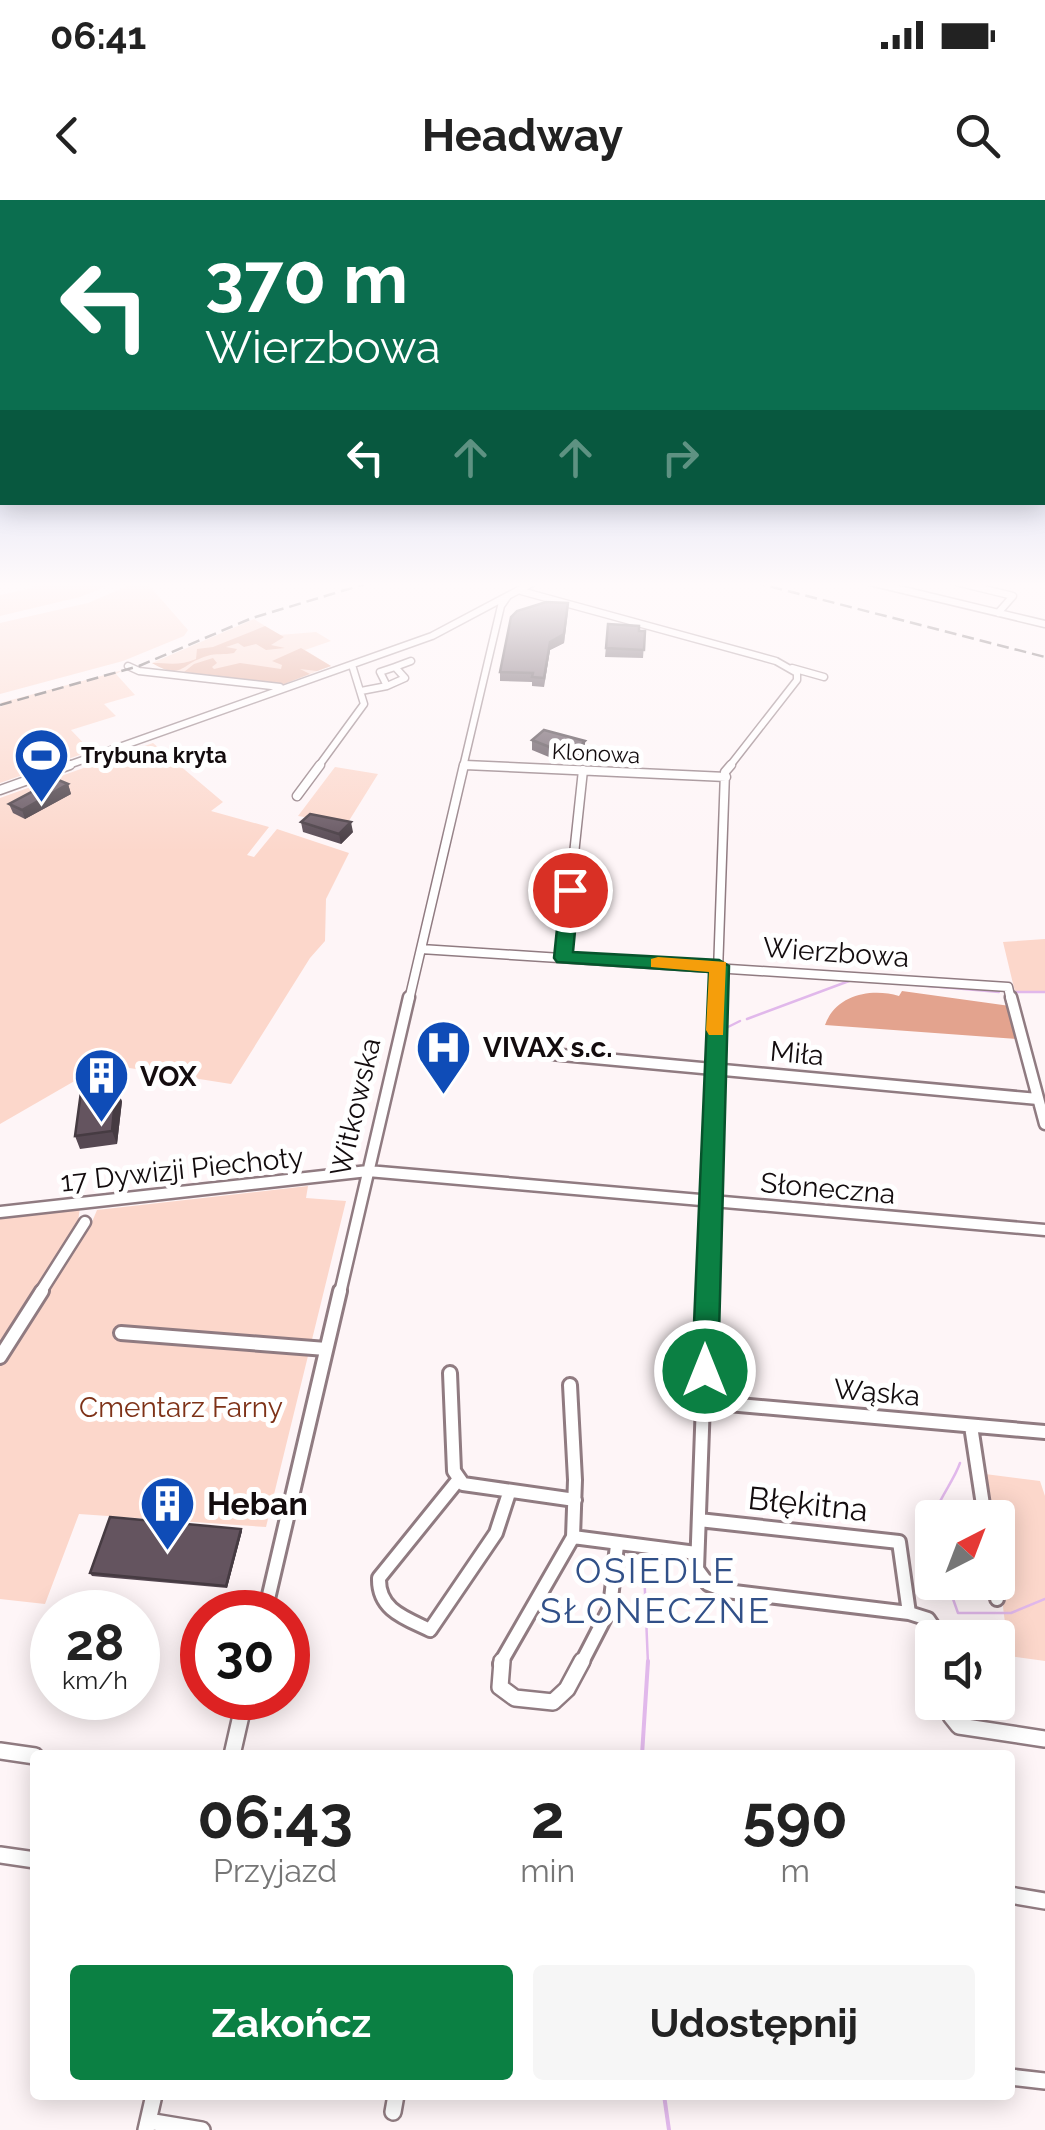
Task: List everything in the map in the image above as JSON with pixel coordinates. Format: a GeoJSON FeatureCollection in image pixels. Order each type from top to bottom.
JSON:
{"type":"FeatureCollection","features":[{"type":"Feature","properties":{"kind":"street"},"geometry":{"type":"LineString","coordinates":[[148,672],[287,688]]}},
{"type":"Feature","properties":{"kind":"street"},"geometry":{"type":"LineString","coordinates":[[0,790],[330,672]]}},
{"type":"Feature","properties":{"kind":"street"},"geometry":{"type":"LineString","coordinates":[[298,796],[364,704],[355,672]]}},
{"type":"Feature","properties":{"kind":"street"},"geometry":{"type":"LineString","coordinates":[[380,672],[387,686]]}},
{"type":"Feature","properties":{"kind":"street"},"geometry":{"type":"LineString","coordinates":[[361,690],[387,686],[406,675],[402,672]]}},
{"type":"Feature","properties":{"kind":"street","name":"Witkowska"},"geometry":{"type":"LineString","coordinates":[[270,1590],[465,764],[483,672]]}},
{"type":"Feature","properties":{"kind":"street"},"geometry":{"type":"LineString","coordinates":[[794,672],[815,674]]}},
{"type":"Feature","properties":{"kind":"street"},"geometry":{"type":"LineString","coordinates":[[808,672],[824,677]]}},
{"type":"Feature","properties":{"kind":"street"},"geometry":{"type":"LineString","coordinates":[[798,675],[728,766],[726,777],[705,1402],[696,1553],[701,1578],[726,1592],[909,1613],[929,1620]]}},
{"type":"Feature","properties":{"kind":"street","name":"Klonowa"},"geometry":{"type":"LineString","coordinates":[[465,764],[726,777]]}},
{"type":"Feature","properties":{"kind":"street"},"geometry":{"type":"LineString","coordinates":[[563,958],[583,770]]}},
{"type":"Feature","properties":{"kind":"street","name":"Wierzbowa"},"geometry":{"type":"LineString","coordinates":[[422,949],[1008,987],[1038,1099]]}},
{"type":"Feature","properties":{"kind":"street","name":"Miła"},"geometry":{"type":"LineString","coordinates":[[551,1054],[1038,1099]]}},
{"type":"Feature","properties":{"kind":"street"},"geometry":{"type":"LineString","coordinates":[[1038,1099],[1045,1124]]}},
{"type":"Feature","properties":{"kind":"street","name":"Słoneczna"},"geometry":{"type":"LineString","coordinates":[[368,1172],[1045,1230]]}},
{"type":"Feature","properties":{"kind":"street","name":"17 Dywizji Piechoty"},"geometry":{"type":"LineString","coordinates":[[0,1212],[368,1172]]}},
{"type":"Feature","properties":{"kind":"street"},"geometry":{"type":"LineString","coordinates":[[0,1356],[84,1222]]}},
{"type":"Feature","properties":{"kind":"street"},"geometry":{"type":"LineString","coordinates":[[121,1333],[326,1349]]}},
{"type":"Feature","properties":{"kind":"street"},"geometry":{"type":"LineString","coordinates":[[450,1372],[454,1471],[460,1479],[469,1488],[575,1500]]}},
{"type":"Feature","properties":{"kind":"street"},"geometry":{"type":"LineString","coordinates":[[570,1385],[573,1537],[500,1664],[500,1687],[515,1698],[553,1702],[568,1689],[610,1608],[617,1545]]}},
{"type":"Feature","properties":{"kind":"street","name":"Wąska"},"geometry":{"type":"LineString","coordinates":[[705,1402],[1045,1432]]}},
{"type":"Feature","properties":{"kind":"street"},"geometry":{"type":"LineString","coordinates":[[971,1426],[982,1500]]}},
{"type":"Feature","properties":{"kind":"street"},"geometry":{"type":"LineString","coordinates":[[460,1479],[378,1578],[378,1595],[386,1608],[430,1630],[496,1532],[509,1493]]}},
{"type":"Feature","properties":{"kind":"street","name":"Błękitna"},"geometry":{"type":"LineString","coordinates":[[699,1520],[899,1542],[909,1613]]}},
{"type":"Feature","properties":{"kind":"street"},"geometry":{"type":"LineString","coordinates":[[573,1537],[696,1553]]}},
{"type":"Feature","properties":{"kind":"street"},"geometry":{"type":"LineString","coordinates":[[233,1750],[241,1720]]}},
{"type":"Feature","properties":{"kind":"street"},"geometry":{"type":"LineString","coordinates":[[954,1720],[959,1726],[1045,1740]]}},
{"type":"Feature","properties":{"kind":"street"},"geometry":{"type":"LineString","coordinates":[[0,1751],[30,1755]]}},
{"type":"Feature","properties":{"kind":"street"},"geometry":{"type":"LineString","coordinates":[[0,1855],[30,1859]]}},
{"type":"Feature","properties":{"kind":"street"},"geometry":{"type":"LineString","coordinates":[[1015,1897],[1045,1900]]}},
{"type":"Feature","properties":{"kind":"street"},"geometry":{"type":"LineString","coordinates":[[1015,2078],[1045,2082]]}},
{"type":"Feature","properties":{"kind":"street"},"geometry":{"type":"LineString","coordinates":[[153,2100],[147,2125],[202,2130]]}},
{"type":"Feature","properties":{"kind":"green space"},"geometry":{"type":"Polygon","coordinates":[[[0,672],[82,672],[0,694],[0,672]]]}},
{"type":"Feature","properties":{"kind":"green space"},"geometry":{"type":"Polygon","coordinates":[[[115,672],[119,672],[116,674],[135,695],[104,704],[116,716],[71,730],[91,751],[0,783],[0,707],[9,703],[0,703],[115,672]]]}},
{"type":"Feature","properties":{"kind":"green space"},"geometry":{"type":"Polygon","coordinates":[[[174,672],[315,672],[284,684],[174,672]]]}},
{"type":"Feature","properties":{"kind":"green space"},"geometry":{"type":"Polygon","coordinates":[[[153,743],[223,802],[211,811],[269,827],[247,855],[254,857],[277,829],[349,853],[326,899],[325,941],[310,958],[231,1084],[104,1064],[0,1124],[0,798],[153,743]]]}},
{"type":"Feature","properties":{"kind":"green space"},"geometry":{"type":"Polygon","coordinates":[[[335,767],[378,774],[347,824],[298,816],[335,767]]]}},
{"type":"Feature","properties":{"kind":"green space"},"geometry":{"type":"Polygon","coordinates":[[[1045,939],[1045,992],[1015,992],[1003,942],[1045,939]]]}},
{"type":"Feature","properties":{"kind":"green space","name":"Cmentarz Farny"},"geometry":{"type":"Polygon","coordinates":[[[308,1186],[306,1198],[346,1201],[266,1527],[79,1514],[50,1590],[30,1590],[30,1602],[0,1599],[0,1216],[80,1207],[78,1222],[92,1222],[97,1210],[308,1186]]]}},
{"type":"Feature","properties":{"kind":"green space"},"geometry":{"type":"Polygon","coordinates":[[[985,1474],[1040,1481],[1045,1496],[1045,1661],[1015,1657],[1015,1620],[1005,1620],[1002,1600],[1015,1600],[1015,1500],[989,1500],[985,1474]]]}},
{"type":"Feature","properties":{"kind":"shaded area"},"geometry":{"type":"Polygon","coordinates":[[[185,672],[310,674],[284,684],[185,672]]]}},
{"type":"Feature","properties":{"kind":"shaded area"},"geometry":{"type":"Polygon","coordinates":[[[902,991],[1010,1006],[1017,1039],[825,1025],[837,1006],[846,1000],[867,993],[899,996],[902,991]]]}},
{"type":"Feature","properties":{"kind":"building"},"geometry":{"type":"Polygon","coordinates":[[[502,672],[545,672],[544,678],[532,677],[533,673],[502,672]]]}},
{"type":"Feature","properties":{"kind":"building"},"geometry":{"type":"Polygon","coordinates":[[[544,730],[585,741],[573,753],[562,752],[532,740],[544,730]]]}},
{"type":"Feature","properties":{"kind":"building"},"geometry":{"type":"Polygon","coordinates":[[[56,779],[68,784],[22,810],[9,804],[56,779]]]}},
{"type":"Feature","properties":{"kind":"building"},"geometry":{"type":"Polygon","coordinates":[[[310,814],[351,822],[339,834],[301,822],[310,814]]]}},
{"type":"Feature","properties":{"kind":"building"},"geometry":{"type":"Polygon","coordinates":[[[116,1088],[112,1131],[75,1136],[81,1092],[116,1088]]]}},
{"type":"Feature","properties":{"kind":"building","name":"Heban"},"geometry":{"type":"Polygon","coordinates":[[[110,1517],[241,1529],[226,1586],[90,1573],[110,1517]]]}},
{"type":"Feature","properties":{"kind":"waterway"},"geometry":{"type":"LineString","coordinates":[[747,1019],[849,981]]}},
{"type":"Feature","properties":{"kind":"waterway"},"geometry":{"type":"LineString","coordinates":[[906,984],[999,992]]}},
{"type":"Feature","properties":{"kind":"waterway"},"geometry":{"type":"LineString","coordinates":[[1015,992],[1045,992]]}},
{"type":"Feature","properties":{"kind":"waterway"},"geometry":{"type":"LineString","coordinates":[[724,1029],[740,1021]]}},
{"type":"Feature","properties":{"kind":"waterway"},"geometry":{"type":"LineString","coordinates":[[941,1500],[960,1463]]}},
{"type":"Feature","properties":{"kind":"waterway"},"geometry":{"type":"LineString","coordinates":[[644,1569],[648,1662]]}},
{"type":"Feature","properties":{"kind":"waterway"},"geometry":{"type":"LineString","coordinates":[[953,1600],[958,1613],[1011,1613],[1045,1599]]}},
{"type":"Feature","properties":{"kind":"waterway"},"geometry":{"type":"LineString","coordinates":[[642,1750],[648,1662]]}},
{"type":"Feature","properties":{"kind":"waterway"},"geometry":{"type":"LineString","coordinates":[[665,2100],[669,2130]]}},
{"type":"Feature","properties":{"kind":"railway"},"geometry":{"type":"LineString","coordinates":[[0,705],[117,672]]}},
{"type":"Feature","properties":{"kind":"slow traffic"},"geometry":{"type":"LineString","coordinates":[[658,963],[719,966],[716,1030]]}},
{"type":"Feature","properties":{"kind":"place","name":"Trybuna kryta"},"geometry":{"type":"Point","coordinates":[42,804]}},
{"type":"Feature","properties":{"kind":"place","name":"VIVAX s.c."},"geometry":{"type":"Point","coordinates":[444,1096]}},
{"type":"Feature","properties":{"kind":"place","name":"VOX"},"geometry":{"type":"Point","coordinates":[101,1125]}},
{"type":"Feature","properties":{"kind":"place","name":"Heban"},"geometry":{"type":"Point","coordinates":[168,1553]}},
{"type":"Feature","properties":{"kind":"district","name":"OSIEDLE SŁONECZNE"},"geometry":{"type":"Point","coordinates":[656,1591]}},
{"type":"Feature","properties":{"kind":"route"},"geometry":{"type":"LineString","coordinates":[[570,890],[563,958],[719,966],[705,1371]]}}]}
